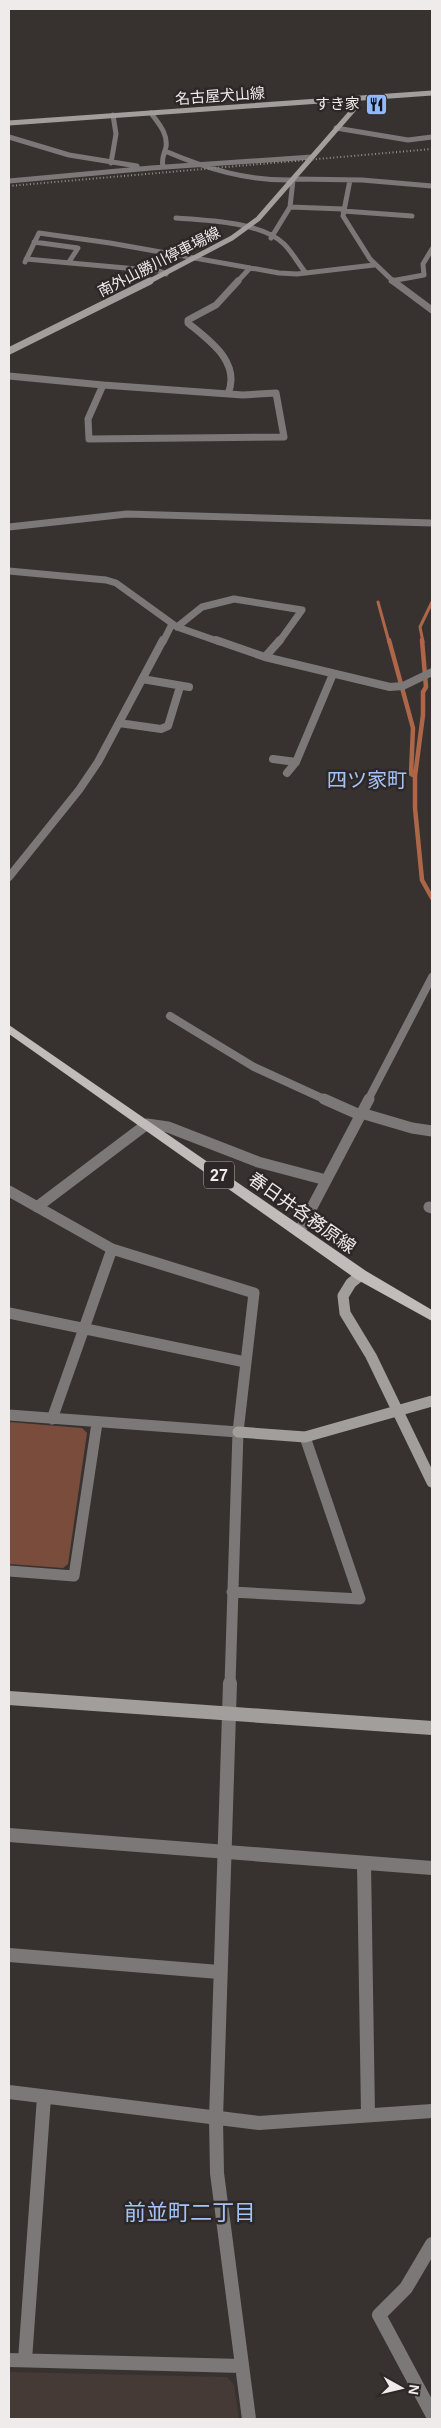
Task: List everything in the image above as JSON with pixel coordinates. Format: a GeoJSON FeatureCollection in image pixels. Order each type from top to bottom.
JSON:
{"type":"FeatureCollection","features":[{"type":"Feature","properties":{"kind":"main road","name":"名古屋犬山線"},"geometry":{"type":"LineString","coordinates":[[9,123],[432,93]]}},
{"type":"Feature","properties":{"kind":"main road","name":"南外山勝川停車場線"},"geometry":{"type":"LineString","coordinates":[[9,351],[197,258],[258,219],[354,109],[357,104],[356,99]]}},
{"type":"Feature","properties":{"kind":"main road","name":"春日井各務原線"},"geometry":{"type":"LineString","coordinates":[[9,1029],[361,1275],[432,1316]]}},
{"type":"Feature","properties":{"kind":"main road"},"geometry":{"type":"LineString","coordinates":[[361,1275],[351,1284],[343,1296],[345,1313],[371,1356],[432,1482]]}},
{"type":"Feature","properties":{"kind":"main road"},"geometry":{"type":"LineString","coordinates":[[238,1432],[305,1437],[432,1401]]}},
{"type":"Feature","properties":{"kind":"main road"},"geometry":{"type":"LineString","coordinates":[[9,1698],[432,1728]]}},
{"type":"Feature","properties":{"kind":"street"},"geometry":{"type":"LineString","coordinates":[[151,113],[167,135],[165,151],[161,159],[163,167]]}},
{"type":"Feature","properties":{"kind":"street"},"geometry":{"type":"LineString","coordinates":[[111,163],[116,134],[113,116]]}},
{"type":"Feature","properties":{"kind":"street"},"geometry":{"type":"LineString","coordinates":[[336,128],[408,140],[432,137]]}},
{"type":"Feature","properties":{"kind":"street"},"geometry":{"type":"LineString","coordinates":[[9,137],[69,155],[151,168]]}},
{"type":"Feature","properties":{"kind":"street"},"geometry":{"type":"LineString","coordinates":[[165,151],[199,166],[242,177],[276,181],[293,179],[350,180],[432,186]]}},
{"type":"Feature","properties":{"kind":"street"},"geometry":{"type":"LineString","coordinates":[[9,181],[163,167],[312,157]]}},
{"type":"Feature","properties":{"kind":"street"},"geometry":{"type":"LineString","coordinates":[[272,238],[290,206],[293,179]]}},
{"type":"Feature","properties":{"kind":"street"},"geometry":{"type":"LineString","coordinates":[[350,180],[343,210],[346,223],[374,265],[391,281],[432,310]]}},
{"type":"Feature","properties":{"kind":"street"},"geometry":{"type":"LineString","coordinates":[[290,206],[412,216]]}},
{"type":"Feature","properties":{"kind":"street"},"geometry":{"type":"LineString","coordinates":[[176,218],[220,221],[248,226],[283,243],[306,272]]}},
{"type":"Feature","properties":{"kind":"street"},"geometry":{"type":"LineString","coordinates":[[166,274],[159,271],[69,262],[26,261],[38,233],[110,243],[284,274],[374,265]]}},
{"type":"Feature","properties":{"kind":"street"},"geometry":{"type":"LineString","coordinates":[[34,242],[78,248],[69,262]]}},
{"type":"Feature","properties":{"kind":"street"},"geometry":{"type":"LineString","coordinates":[[391,281],[424,276],[423,264],[432,249]]}},
{"type":"Feature","properties":{"kind":"street"},"geometry":{"type":"LineString","coordinates":[[228,394],[232,388],[233,377],[229,366],[217,348],[188,323],[188,320],[216,305],[250,268]]}},
{"type":"Feature","properties":{"kind":"street"},"geometry":{"type":"LineString","coordinates":[[9,376],[228,394],[276,393],[284,437],[89,439],[88,419],[103,384]]}},
{"type":"Feature","properties":{"kind":"street"},"geometry":{"type":"LineString","coordinates":[[9,527],[126,514],[432,523]]}},
{"type":"Feature","properties":{"kind":"street"},"geometry":{"type":"LineString","coordinates":[[9,571],[97,578],[116,584],[174,626],[265,657],[333,674],[390,687],[403,686],[420,676],[432,672]]}},
{"type":"Feature","properties":{"kind":"street"},"geometry":{"type":"LineString","coordinates":[[9,877],[79,790],[98,762],[142,679],[174,626],[202,606],[234,599],[302,610],[287,633],[265,657]]}},
{"type":"Feature","properties":{"kind":"street"},"geometry":{"type":"LineString","coordinates":[[287,773],[296,762],[303,740],[333,674]]}},
{"type":"Feature","properties":{"kind":"street"},"geometry":{"type":"LineString","coordinates":[[142,679],[188,687]]}},
{"type":"Feature","properties":{"kind":"street"},"geometry":{"type":"LineString","coordinates":[[119,724],[161,729],[168,726],[179,690]]}},
{"type":"Feature","properties":{"kind":"street"},"geometry":{"type":"LineString","coordinates":[[273,759],[296,762]]}},
{"type":"Feature","properties":{"kind":"street"},"geometry":{"type":"LineString","coordinates":[[299,1232],[432,977]]}},
{"type":"Feature","properties":{"kind":"street"},"geometry":{"type":"LineString","coordinates":[[170,1016],[254,1067],[360,1114],[412,1128],[432,1131]]}},
{"type":"Feature","properties":{"kind":"street"},"geometry":{"type":"LineString","coordinates":[[37,1207],[146,1124],[168,1127],[258,1162],[326,1180]]}},
{"type":"Feature","properties":{"kind":"street"},"geometry":{"type":"LineString","coordinates":[[9,1191],[112,1250],[254,1293],[238,1432],[227,1714],[216,2119],[218,2173],[249,2419]]}},
{"type":"Feature","properties":{"kind":"street"},"geometry":{"type":"LineString","coordinates":[[52,1419],[112,1250]]}},
{"type":"Feature","properties":{"kind":"street"},"geometry":{"type":"LineString","coordinates":[[9,1313],[83,1330],[245,1362]]}},
{"type":"Feature","properties":{"kind":"street"},"geometry":{"type":"LineString","coordinates":[[9,1415],[238,1432]]}},
{"type":"Feature","properties":{"kind":"street"},"geometry":{"type":"LineString","coordinates":[[9,1571],[74,1576],[97,1423]]}},
{"type":"Feature","properties":{"kind":"street"},"geometry":{"type":"LineString","coordinates":[[232,1592],[360,1599],[305,1437]]}},
{"type":"Feature","properties":{"kind":"street"},"geometry":{"type":"LineString","coordinates":[[9,1835],[432,1868]]}},
{"type":"Feature","properties":{"kind":"street"},"geometry":{"type":"LineString","coordinates":[[364,1863],[368,2114]]}},
{"type":"Feature","properties":{"kind":"street"},"geometry":{"type":"LineString","coordinates":[[9,1955],[219,1972]]}},
{"type":"Feature","properties":{"kind":"street"},"geometry":{"type":"LineString","coordinates":[[9,2092],[259,2123],[432,2111]]}},
{"type":"Feature","properties":{"kind":"street"},"geometry":{"type":"LineString","coordinates":[[25,2360],[44,2097]]}},
{"type":"Feature","properties":{"kind":"street"},"geometry":{"type":"LineString","coordinates":[[432,2244],[406,2288],[379,2315],[432,2414]]}},
{"type":"Feature","properties":{"kind":"street"},"geometry":{"type":"LineString","coordinates":[[9,2360],[242,2366]]}},
{"type":"Feature","properties":{"kind":"shaded area"},"geometry":{"type":"Polygon","coordinates":[[[9,1422],[82,1428],[87,1433],[68,1564],[63,1568],[9,1564],[9,1422]]]}},
{"type":"Feature","properties":{"kind":"shaded area"},"geometry":{"type":"Polygon","coordinates":[[[9,2372],[227,2377],[234,2385],[239,2419],[9,2419],[9,2372]]]}},
{"type":"Feature","properties":{"kind":"waterway"},"geometry":{"type":"LineString","coordinates":[[378,602],[389,642]]}},
{"type":"Feature","properties":{"kind":"waterway"},"geometry":{"type":"LineString","coordinates":[[423,642],[420,627],[432,602]]}},
{"type":"Feature","properties":{"kind":"waterway"},"geometry":{"type":"LineString","coordinates":[[389,640],[413,728],[411,774],[415,776]]}},
{"type":"Feature","properties":{"kind":"waterway"},"geometry":{"type":"LineString","coordinates":[[415,776],[423,715],[423,692],[426,687],[422,640]]}},
{"type":"Feature","properties":{"kind":"waterway"},"geometry":{"type":"LineString","coordinates":[[415,776],[415,808],[422,880],[432,898]]}},
{"type":"Feature","properties":{"kind":"railway"},"geometry":{"type":"LineString","coordinates":[[9,186],[432,149]]}},
{"type":"Feature","properties":{"kind":"place","name":"すき家"},"geometry":{"type":"Point","coordinates":[376,104]}},
{"type":"Feature","properties":{"kind":"district","name":"四ツ家町"},"geometry":{"type":"Point","coordinates":[367,780]}},
{"type":"Feature","properties":{"kind":"district","name":"前並町二丁目"},"geometry":{"type":"Point","coordinates":[190,2212]}}]}
